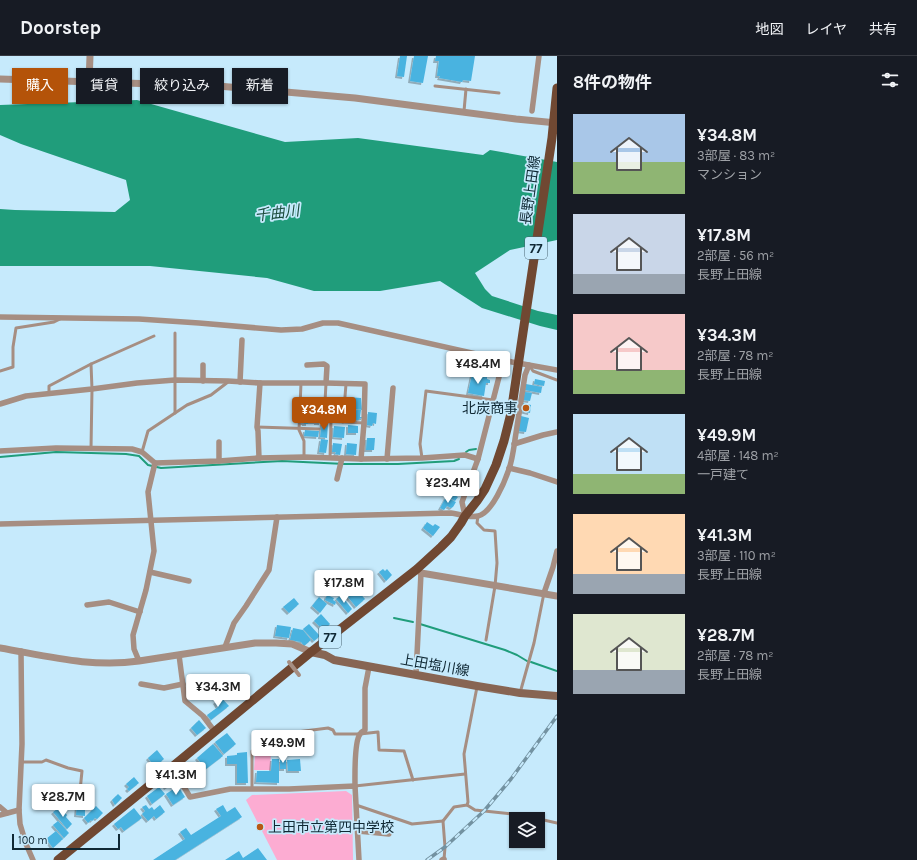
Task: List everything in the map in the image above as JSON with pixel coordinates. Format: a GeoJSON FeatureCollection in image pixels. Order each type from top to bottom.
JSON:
{"type":"FeatureCollection","features":[{"type":"Feature","properties":{"kind":"main road","name":"長野上田線"},"geometry":{"type":"LineString","coordinates":[[58,860],[311,652],[419,571],[451,537],[477,501],[489,480],[504,441],[511,413],[555,122],[557,88]]}},
{"type":"Feature","properties":{"kind":"main road","name":"上田塩川線"},"geometry":{"type":"LineString","coordinates":[[311,652],[325,655],[334,660],[369,667],[520,693],[557,696]]}},
{"type":"Feature","properties":{"kind":"street"},"geometry":{"type":"LineString","coordinates":[[90,56],[90,68]]}},
{"type":"Feature","properties":{"kind":"street"},"geometry":{"type":"LineString","coordinates":[[532,111],[539,56]]}},
{"type":"Feature","properties":{"kind":"street"},"geometry":{"type":"LineString","coordinates":[[0,79],[76,82]]}},
{"type":"Feature","properties":{"kind":"street"},"geometry":{"type":"LineString","coordinates":[[132,84],[226,87],[355,98],[516,119],[555,122]]}},
{"type":"Feature","properties":{"kind":"street"},"geometry":{"type":"LineString","coordinates":[[0,317],[139,319],[281,330],[302,329],[323,323],[338,323],[486,355],[519,360],[529,365],[557,370]]}},
{"type":"Feature","properties":{"kind":"street"},"geometry":{"type":"LineString","coordinates":[[240,382],[242,340]]}},
{"type":"Feature","properties":{"kind":"street"},"geometry":{"type":"LineString","coordinates":[[466,516],[462,502],[478,459],[498,377],[486,355]]}},
{"type":"Feature","properties":{"kind":"street"},"geometry":{"type":"LineString","coordinates":[[306,365],[324,364],[327,366],[326,383]]}},
{"type":"Feature","properties":{"kind":"street"},"geometry":{"type":"LineString","coordinates":[[203,365],[203,380]]}},
{"type":"Feature","properties":{"kind":"street"},"geometry":{"type":"LineString","coordinates":[[0,524],[450,513],[466,516],[478,516],[486,512],[494,502],[509,468],[524,375],[529,365]]}},
{"type":"Feature","properties":{"kind":"street"},"geometry":{"type":"LineString","coordinates":[[0,404],[26,396],[175,380],[260,383],[365,384],[361,459]]}},
{"type":"Feature","properties":{"kind":"street"},"geometry":{"type":"LineString","coordinates":[[259,458],[257,427],[260,383]]}},
{"type":"Feature","properties":{"kind":"street"},"geometry":{"type":"LineString","coordinates":[[387,458],[393,388]]}},
{"type":"Feature","properties":{"kind":"street"},"geometry":{"type":"LineString","coordinates":[[514,444],[557,432]]}},
{"type":"Feature","properties":{"kind":"street"},"geometry":{"type":"LineString","coordinates":[[219,442],[219,461]]}},
{"type":"Feature","properties":{"kind":"street"},"geometry":{"type":"LineString","coordinates":[[0,452],[56,448],[132,450],[142,452],[155,463],[304,456],[361,459],[465,456],[478,459]]}},
{"type":"Feature","properties":{"kind":"street"},"geometry":{"type":"LineString","coordinates":[[337,479],[342,458]]}},
{"type":"Feature","properties":{"kind":"street"},"geometry":{"type":"LineString","coordinates":[[139,661],[134,649],[133,635],[146,590],[154,551],[148,492],[155,463]]}},
{"type":"Feature","properties":{"kind":"street"},"geometry":{"type":"LineString","coordinates":[[509,468],[557,482]]}},
{"type":"Feature","properties":{"kind":"street"},"geometry":{"type":"LineString","coordinates":[[225,647],[234,623],[269,570],[277,517]]}},
{"type":"Feature","properties":{"kind":"street"},"geometry":{"type":"LineString","coordinates":[[544,593],[557,550]]}},
{"type":"Feature","properties":{"kind":"street"},"geometry":{"type":"LineString","coordinates":[[416,675],[419,571],[495,586],[557,596]]}},
{"type":"Feature","properties":{"kind":"street"},"geometry":{"type":"LineString","coordinates":[[150,572],[189,581]]}},
{"type":"Feature","properties":{"kind":"street"},"geometry":{"type":"LineString","coordinates":[[87,605],[109,602],[140,612]]}},
{"type":"Feature","properties":{"kind":"street"},"geometry":{"type":"LineString","coordinates":[[0,648],[80,662],[111,664],[179,655],[254,642],[292,644],[311,652]]}},
{"type":"Feature","properties":{"kind":"street"},"geometry":{"type":"LineString","coordinates":[[21,652],[22,744],[19,810],[20,824],[33,860]]}},
{"type":"Feature","properties":{"kind":"street"},"geometry":{"type":"LineString","coordinates":[[179,655],[185,701],[203,716],[215,732]]}},
{"type":"Feature","properties":{"kind":"street"},"geometry":{"type":"LineString","coordinates":[[289,662],[299,675]]}},
{"type":"Feature","properties":{"kind":"street"},"geometry":{"type":"LineString","coordinates":[[359,860],[355,761],[358,739],[360,734],[365,730],[365,688],[369,667]]}},
{"type":"Feature","properties":{"kind":"street"},"geometry":{"type":"LineString","coordinates":[[141,684],[164,688],[183,684]]}},
{"type":"Feature","properties":{"kind":"street"},"geometry":{"type":"LineString","coordinates":[[172,767],[190,796],[230,788],[289,789],[355,786]]}},
{"type":"Feature","properties":{"kind":"street"},"geometry":{"type":"LineString","coordinates":[[0,807],[7,812]]}},
{"type":"Feature","properties":{"kind":"street"},"geometry":{"type":"LineString","coordinates":[[0,815],[19,810]]}},
{"type":"Feature","properties":{"kind":"street"},"geometry":{"type":"LineString","coordinates":[[358,831],[389,834]]}},
{"type":"Feature","properties":{"kind":"lane"},"geometry":{"type":"LineString","coordinates":[[435,86],[499,93]]}},
{"type":"Feature","properties":{"kind":"lane"},"geometry":{"type":"LineString","coordinates":[[464,112],[466,89]]}},
{"type":"Feature","properties":{"kind":"lane"},"geometry":{"type":"LineString","coordinates":[[0,372],[13,367],[13,348],[16,328],[54,322],[61,318]]}},
{"type":"Feature","properties":{"kind":"lane"},"geometry":{"type":"LineString","coordinates":[[174,333],[175,413]]}},
{"type":"Feature","properties":{"kind":"lane"},"geometry":{"type":"LineString","coordinates":[[49,393],[50,386],[91,364],[154,336]]}},
{"type":"Feature","properties":{"kind":"lane"},"geometry":{"type":"LineString","coordinates":[[91,364],[92,449]]}},
{"type":"Feature","properties":{"kind":"lane"},"geometry":{"type":"LineString","coordinates":[[529,365],[534,371],[557,380]]}},
{"type":"Feature","properties":{"kind":"lane"},"geometry":{"type":"LineString","coordinates":[[142,452],[148,431],[187,405],[211,395],[228,381]]}},
{"type":"Feature","properties":{"kind":"lane"},"geometry":{"type":"LineString","coordinates":[[301,383],[299,430],[304,441],[304,456]]}},
{"type":"Feature","properties":{"kind":"lane"},"geometry":{"type":"LineString","coordinates":[[326,383],[324,421],[364,423]]}},
{"type":"Feature","properties":{"kind":"lane"},"geometry":{"type":"LineString","coordinates":[[343,422],[346,384]]}},
{"type":"Feature","properties":{"kind":"lane"},"geometry":{"type":"LineString","coordinates":[[422,458],[420,444],[426,391],[493,400]]}},
{"type":"Feature","properties":{"kind":"lane"},"geometry":{"type":"LineString","coordinates":[[330,458],[331,421]]}},
{"type":"Feature","properties":{"kind":"lane"},"geometry":{"type":"LineString","coordinates":[[257,427],[318,429]]}},
{"type":"Feature","properties":{"kind":"lane"},"geometry":{"type":"LineString","coordinates":[[478,516],[477,523],[484,530],[495,531],[497,563],[495,586],[486,640]]}},
{"type":"Feature","properties":{"kind":"lane"},"geometry":{"type":"LineString","coordinates":[[520,693],[534,643],[544,593]]}},
{"type":"Feature","properties":{"kind":"lane"},"geometry":{"type":"LineString","coordinates":[[467,805],[464,754],[477,686]]}},
{"type":"Feature","properties":{"kind":"lane"},"geometry":{"type":"LineString","coordinates":[[297,732],[328,728],[333,730],[335,734],[378,732],[379,750],[404,751],[413,780]]}},
{"type":"Feature","properties":{"kind":"lane"},"geometry":{"type":"LineString","coordinates":[[252,751],[252,789]]}},
{"type":"Feature","properties":{"kind":"lane"},"geometry":{"type":"LineString","coordinates":[[21,762],[42,762],[46,760],[68,768],[82,771],[80,791]]}},
{"type":"Feature","properties":{"kind":"lane"},"geometry":{"type":"LineString","coordinates":[[355,786],[465,774]]}},
{"type":"Feature","properties":{"kind":"lane"},"geometry":{"type":"LineString","coordinates":[[356,805],[412,824],[443,821]]}},
{"type":"Feature","properties":{"kind":"lane"},"geometry":{"type":"LineString","coordinates":[[443,860],[445,847],[443,821],[454,807],[467,805],[474,810],[522,815],[557,823]]}},
{"type":"Feature","properties":{"kind":"shaded area"},"geometry":{"type":"Polygon","coordinates":[[[255,753],[271,753],[270,770],[254,770],[255,753]]]}},
{"type":"Feature","properties":{"kind":"shaded area"},"geometry":{"type":"Polygon","coordinates":[[[346,791],[352,795],[353,860],[277,860],[246,800],[252,795],[346,791]]]}},
{"type":"Feature","properties":{"kind":"water","name":"千曲川"},"geometry":{"type":"Polygon","coordinates":[[[132,100],[140,101],[140,104],[151,104],[285,142],[358,138],[483,155],[490,150],[557,162],[557,240],[510,250],[475,273],[485,289],[492,296],[538,311],[557,315],[557,330],[482,308],[440,281],[380,291],[314,291],[267,278],[150,266],[0,266],[0,209],[115,212],[130,200],[126,180],[21,144],[0,135],[0,105],[68,104],[68,103],[76,102],[76,104],[132,104],[132,100]]]}},
{"type":"Feature","properties":{"kind":"building"},"geometry":{"type":"Polygon","coordinates":[[[400,56],[407,56],[404,77],[397,76],[400,56]]]}},
{"type":"Feature","properties":{"kind":"building"},"geometry":{"type":"Polygon","coordinates":[[[414,56],[428,56],[423,83],[410,81],[414,56]]]}},
{"type":"Feature","properties":{"kind":"building"},"geometry":{"type":"Polygon","coordinates":[[[436,56],[475,56],[471,81],[463,80],[462,82],[439,78],[440,76],[437,76],[439,61],[435,61],[436,56]]]}},
{"type":"Feature","properties":{"kind":"building"},"geometry":{"type":"Polygon","coordinates":[[[472,374],[487,377],[487,379],[490,380],[490,383],[486,383],[484,396],[468,393],[472,374]]]}},
{"type":"Feature","properties":{"kind":"building"},"geometry":{"type":"Polygon","coordinates":[[[535,379],[545,381],[544,386],[534,384],[535,379]]]}},
{"type":"Feature","properties":{"kind":"building"},"geometry":{"type":"Polygon","coordinates":[[[526,384],[542,387],[541,393],[525,390],[526,384]]]}},
{"type":"Feature","properties":{"kind":"building"},"geometry":{"type":"Polygon","coordinates":[[[525,392],[532,393],[530,401],[523,400],[525,392]]]}},
{"type":"Feature","properties":{"kind":"building"},"geometry":{"type":"Polygon","coordinates":[[[348,397],[361,398],[362,410],[354,409],[354,406],[352,406],[352,408],[348,408],[348,397]]]}},
{"type":"Feature","properties":{"kind":"building"},"geometry":{"type":"Polygon","coordinates":[[[305,399],[321,399],[321,409],[306,409],[305,399]]]}},
{"type":"Feature","properties":{"kind":"building","name":"北炭商事"},"geometry":{"type":"Polygon","coordinates":[[[523,403],[531,405],[530,413],[521,411],[523,403]]]}},
{"type":"Feature","properties":{"kind":"building"},"geometry":{"type":"Polygon","coordinates":[[[361,410],[360,417],[363,418],[353,420],[354,411],[361,410]]]}},
{"type":"Feature","properties":{"kind":"building"},"geometry":{"type":"Polygon","coordinates":[[[304,412],[320,412],[321,423],[302,423],[304,412]]]}},
{"type":"Feature","properties":{"kind":"building"},"geometry":{"type":"Polygon","coordinates":[[[368,412],[377,413],[376,424],[373,423],[372,426],[367,425],[368,412]]]}},
{"type":"Feature","properties":{"kind":"building"},"geometry":{"type":"Polygon","coordinates":[[[521,416],[529,418],[526,432],[518,431],[521,416]]]}},
{"type":"Feature","properties":{"kind":"building"},"geometry":{"type":"Polygon","coordinates":[[[322,423],[328,424],[327,438],[320,437],[322,423]]]}},
{"type":"Feature","properties":{"kind":"building"},"geometry":{"type":"Polygon","coordinates":[[[348,425],[358,426],[358,433],[348,433],[348,425]]]}},
{"type":"Feature","properties":{"kind":"building"},"geometry":{"type":"Polygon","coordinates":[[[334,426],[345,427],[344,438],[333,437],[334,426]]]}},
{"type":"Feature","properties":{"kind":"building"},"geometry":{"type":"Polygon","coordinates":[[[305,430],[319,431],[318,437],[304,436],[305,430]]]}},
{"type":"Feature","properties":{"kind":"building"},"geometry":{"type":"Polygon","coordinates":[[[367,438],[375,438],[374,450],[366,450],[367,438]]]}},
{"type":"Feature","properties":{"kind":"building"},"geometry":{"type":"Polygon","coordinates":[[[321,439],[328,440],[326,453],[319,452],[321,439]]]}},
{"type":"Feature","properties":{"kind":"building"},"geometry":{"type":"Polygon","coordinates":[[[333,443],[342,444],[340,455],[335,454],[336,452],[332,452],[333,443]]]}},
{"type":"Feature","properties":{"kind":"building"},"geometry":{"type":"Polygon","coordinates":[[[347,443],[357,444],[356,455],[346,454],[347,443]]]}},
{"type":"Feature","properties":{"kind":"building"},"geometry":{"type":"Polygon","coordinates":[[[449,492],[458,497],[455,501],[447,496],[449,492]]]}},
{"type":"Feature","properties":{"kind":"building"},"geometry":{"type":"Polygon","coordinates":[[[446,497],[456,502],[453,507],[451,508],[447,506],[444,510],[440,508],[446,497]]]}},
{"type":"Feature","properties":{"kind":"building"},"geometry":{"type":"Polygon","coordinates":[[[427,522],[433,526],[435,524],[440,527],[433,536],[423,528],[427,522]]]}},
{"type":"Feature","properties":{"kind":"building"},"geometry":{"type":"Polygon","coordinates":[[[383,569],[385,571],[387,569],[392,575],[386,581],[379,572],[383,569]]]}},
{"type":"Feature","properties":{"kind":"building"},"geometry":{"type":"Polygon","coordinates":[[[356,589],[365,599],[356,607],[347,596],[356,589]]]}},
{"type":"Feature","properties":{"kind":"building"},"geometry":{"type":"Polygon","coordinates":[[[327,595],[334,598],[333,600],[336,602],[335,605],[325,600],[327,595]]]}},
{"type":"Feature","properties":{"kind":"building"},"geometry":{"type":"Polygon","coordinates":[[[341,595],[352,609],[348,613],[336,599],[341,595]]]}},
{"type":"Feature","properties":{"kind":"building"},"geometry":{"type":"Polygon","coordinates":[[[319,597],[327,604],[320,613],[312,606],[319,597]]]}},
{"type":"Feature","properties":{"kind":"building"},"geometry":{"type":"Polygon","coordinates":[[[294,598],[299,604],[289,613],[283,607],[294,598]]]}},
{"type":"Feature","properties":{"kind":"building"},"geometry":{"type":"Polygon","coordinates":[[[321,614],[330,624],[324,631],[314,621],[321,614]]]}},
{"type":"Feature","properties":{"kind":"building"},"geometry":{"type":"Polygon","coordinates":[[[309,624],[320,636],[314,641],[303,629],[309,624]]]}},
{"type":"Feature","properties":{"kind":"building"},"geometry":{"type":"Polygon","coordinates":[[[277,625],[291,627],[289,638],[275,636],[277,625]]]}},
{"type":"Feature","properties":{"kind":"building"},"geometry":{"type":"Polygon","coordinates":[[[293,628],[303,630],[311,640],[304,646],[301,642],[290,640],[293,628]]]}},
{"type":"Feature","properties":{"kind":"building"},"geometry":{"type":"Polygon","coordinates":[[[235,677],[236,685],[218,687],[217,679],[235,677]]]}},
{"type":"Feature","properties":{"kind":"building"},"geometry":{"type":"Polygon","coordinates":[[[219,695],[229,706],[211,720],[207,715],[218,707],[215,702],[218,700],[215,697],[219,695]]]}},
{"type":"Feature","properties":{"kind":"building"},"geometry":{"type":"Polygon","coordinates":[[[199,720],[206,728],[197,735],[191,728],[199,720]]]}},
{"type":"Feature","properties":{"kind":"building"},"geometry":{"type":"Polygon","coordinates":[[[227,733],[236,744],[224,754],[215,742],[227,733]]]}},
{"type":"Feature","properties":{"kind":"building"},"geometry":{"type":"Polygon","coordinates":[[[213,744],[223,756],[206,769],[197,758],[213,744]]]}},
{"type":"Feature","properties":{"kind":"building"},"geometry":{"type":"Polygon","coordinates":[[[157,750],[164,759],[155,767],[148,758],[157,750]]]}},
{"type":"Feature","properties":{"kind":"building"},"geometry":{"type":"Polygon","coordinates":[[[247,752],[248,783],[237,783],[237,764],[227,764],[227,756],[247,752]]]}},
{"type":"Feature","properties":{"kind":"building"},"geometry":{"type":"Polygon","coordinates":[[[272,759],[279,759],[279,783],[256,782],[257,771],[271,771],[272,759]]]}},
{"type":"Feature","properties":{"kind":"building"},"geometry":{"type":"Polygon","coordinates":[[[300,759],[301,771],[288,771],[287,760],[300,759]]]}},
{"type":"Feature","properties":{"kind":"building"},"geometry":{"type":"Polygon","coordinates":[[[280,760],[286,760],[286,769],[280,769],[280,760]]]}},
{"type":"Feature","properties":{"kind":"building"},"geometry":{"type":"Polygon","coordinates":[[[134,777],[139,783],[129,791],[127,789],[129,787],[126,784],[134,777]]]}},
{"type":"Feature","properties":{"kind":"building"},"geometry":{"type":"Polygon","coordinates":[[[171,777],[175,782],[166,788],[163,782],[171,777]]]}},
{"type":"Feature","properties":{"kind":"building"},"geometry":{"type":"Polygon","coordinates":[[[178,786],[185,797],[173,805],[166,794],[178,786]]]}},
{"type":"Feature","properties":{"kind":"building"},"geometry":{"type":"Polygon","coordinates":[[[159,787],[165,794],[152,804],[147,796],[159,787]]]}},
{"type":"Feature","properties":{"kind":"building"},"geometry":{"type":"Polygon","coordinates":[[[118,794],[122,798],[115,805],[112,800],[118,794]]]}},
{"type":"Feature","properties":{"kind":"building"},"geometry":{"type":"Polygon","coordinates":[[[77,805],[85,806],[85,816],[76,815],[77,805]]]}},
{"type":"Feature","properties":{"kind":"building"},"geometry":{"type":"Polygon","coordinates":[[[146,805],[149,809],[152,807],[154,810],[160,805],[165,812],[156,819],[154,816],[148,821],[142,814],[145,811],[142,807],[146,805]]]}},
{"type":"Feature","properties":{"kind":"building"},"geometry":{"type":"Polygon","coordinates":[[[223,805],[227,812],[235,807],[242,817],[175,860],[153,860],[185,839],[180,832],[186,828],[191,835],[221,816],[216,809],[223,805]]]}},
{"type":"Feature","properties":{"kind":"building"},"geometry":{"type":"Polygon","coordinates":[[[96,806],[103,813],[97,819],[95,818],[88,823],[84,818],[96,806]]]}},
{"type":"Feature","properties":{"kind":"building"},"geometry":{"type":"Polygon","coordinates":[[[60,807],[72,824],[67,829],[53,812],[60,807]]]}},
{"type":"Feature","properties":{"kind":"building"},"geometry":{"type":"Polygon","coordinates":[[[134,808],[142,818],[124,831],[121,827],[118,829],[114,824],[134,808]]]}},
{"type":"Feature","properties":{"kind":"building"},"geometry":{"type":"Polygon","coordinates":[[[58,821],[69,833],[64,838],[53,825],[58,821]]]}},
{"type":"Feature","properties":{"kind":"building"},"geometry":{"type":"Polygon","coordinates":[[[56,831],[63,839],[53,848],[46,839],[56,831]]]}},
{"type":"Feature","properties":{"kind":"building"},"geometry":{"type":"Polygon","coordinates":[[[258,848],[267,860],[225,860],[239,851],[243,858],[258,848]]]}},
{"type":"Feature","properties":{"kind":"waterway"},"geometry":{"type":"LineString","coordinates":[[466,452],[476,449]]}},
{"type":"Feature","properties":{"kind":"waterway"},"geometry":{"type":"LineString","coordinates":[[0,457],[56,452],[126,454],[139,456],[148,465],[161,468],[282,461],[345,464],[398,464],[454,461],[459,459]]}},
{"type":"Feature","properties":{"kind":"waterway"},"geometry":{"type":"LineString","coordinates":[[394,618],[413,622]]}},
{"type":"Feature","properties":{"kind":"waterway"},"geometry":{"type":"LineString","coordinates":[[420,624],[505,650],[527,661]]}},
{"type":"Feature","properties":{"kind":"waterway"},"geometry":{"type":"LineString","coordinates":[[531,662],[557,671]]}},
{"type":"Feature","properties":{"kind":"railway"},"geometry":{"type":"LineString","coordinates":[[427,860],[445,847],[484,811],[511,779],[557,716]]}},
{"type":"Feature","properties":{"kind":"place","name":"北炭商事"},"geometry":{"type":"Point","coordinates":[526,408]}},
{"type":"Feature","properties":{"kind":"place","name":"上田市立第四中学校"},"geometry":{"type":"Point","coordinates":[260,827]}}]}
